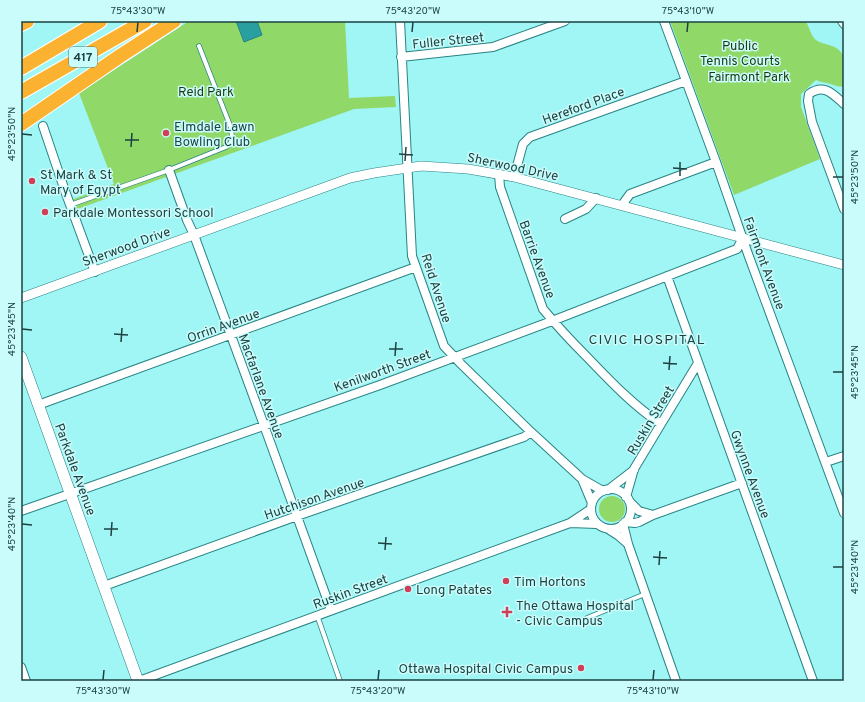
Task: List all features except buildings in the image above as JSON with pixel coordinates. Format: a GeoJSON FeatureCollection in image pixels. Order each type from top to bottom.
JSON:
{"type":"FeatureCollection","features":[{"type":"Feature","properties":{"kind":"highway"},"geometry":{"type":"LineString","coordinates":[[21,24],[27,21]]}},
{"type":"Feature","properties":{"kind":"highway","name":"417"},"geometry":{"type":"LineString","coordinates":[[21,68],[100,21]]}},
{"type":"Feature","properties":{"kind":"highway","name":"417"},"geometry":{"type":"LineString","coordinates":[[21,92],[145,21]]}},
{"type":"Feature","properties":{"kind":"highway"},"geometry":{"type":"LineString","coordinates":[[21,124],[174,21]]}},
{"type":"Feature","properties":{"kind":"main road","name":"Parkdale Avenue"},"geometry":{"type":"LineString","coordinates":[[21,357],[138,681]]}},
{"type":"Feature","properties":{"kind":"street","name":"Reid Avenue"},"geometry":{"type":"LineString","coordinates":[[400,21],[412,256],[444,346],[531,432],[582,479],[606,490]]}},
{"type":"Feature","properties":{"kind":"street","name":"Fuller Street"},"geometry":{"type":"LineString","coordinates":[[401,57],[493,47],[565,21]]}},
{"type":"Feature","properties":{"kind":"street","name":"Fairmont Avenue"},"geometry":{"type":"LineString","coordinates":[[664,21],[844,513]]}},
{"type":"Feature","properties":{"kind":"street","name":"Hereford Place"},"geometry":{"type":"LineString","coordinates":[[514,177],[523,144],[530,137],[686,81]]}},
{"type":"Feature","properties":{"kind":"street"},"geometry":{"type":"LineString","coordinates":[[844,104],[826,90],[820,89],[809,94],[808,101],[812,122],[844,210]]}},
{"type":"Feature","properties":{"kind":"street"},"geometry":{"type":"LineString","coordinates":[[43,126],[95,272]]}},
{"type":"Feature","properties":{"kind":"street"},"geometry":{"type":"LineString","coordinates":[[622,205],[630,194],[716,162]]}},
{"type":"Feature","properties":{"kind":"street","name":"Sherwood Drive"},"geometry":{"type":"LineString","coordinates":[[21,298],[350,178],[421,166],[468,169],[514,177],[844,265]]}},
{"type":"Feature","properties":{"kind":"street","name":"Macfarlane Avenue"},"geometry":{"type":"LineString","coordinates":[[169,170],[331,610]]}},
{"type":"Feature","properties":{"kind":"street","name":"Barrie Avenue"},"geometry":{"type":"LineString","coordinates":[[499,174],[500,187],[543,309],[552,321],[607,378],[648,416],[661,424]]}},
{"type":"Feature","properties":{"kind":"street"},"geometry":{"type":"LineString","coordinates":[[565,219],[586,209],[596,198]]}},
{"type":"Feature","properties":{"kind":"street","name":"Kenilworth Street"},"geometry":{"type":"LineString","coordinates":[[21,511],[380,385],[552,321],[737,249],[743,238]]}},
{"type":"Feature","properties":{"kind":"street","name":"Orrin Avenue"},"geometry":{"type":"LineString","coordinates":[[38,405],[416,267]]}},
{"type":"Feature","properties":{"kind":"street","name":"Gwynne Avenue"},"geometry":{"type":"LineString","coordinates":[[667,276],[813,681]]}},
{"type":"Feature","properties":{"kind":"street","name":"Ruskin Street"},"geometry":{"type":"LineString","coordinates":[[627,499],[634,469],[698,363]]}},
{"type":"Feature","properties":{"kind":"street","name":"Hutchison Avenue"},"geometry":{"type":"LineString","coordinates":[[104,586],[297,516],[524,437],[531,432]]}},
{"type":"Feature","properties":{"kind":"street"},"geometry":{"type":"LineString","coordinates":[[826,462],[844,456]]}},
{"type":"Feature","properties":{"kind":"street","name":"Ruskin Street"},"geometry":{"type":"LineString","coordinates":[[606,490],[634,469]]}},
{"type":"Feature","properties":{"kind":"street","name":"Reid Avenue"},"geometry":{"type":"LineString","coordinates":[[582,479],[592,506]]}},
{"type":"Feature","properties":{"kind":"street"},"geometry":{"type":"LineString","coordinates":[[624,523],[635,523],[742,483]]}},
{"type":"Feature","properties":{"kind":"street"},"geometry":{"type":"LineString","coordinates":[[627,499],[630,506],[630,512],[624,523],[618,527],[602,527],[593,517],[592,506],[595,498],[598,494],[606,490],[618,491],[622,493],[639,511],[653,515]]}},
{"type":"Feature","properties":{"kind":"street","name":"Ruskin Street"},"geometry":{"type":"LineString","coordinates":[[138,681],[570,523],[592,506]]}},
{"type":"Feature","properties":{"kind":"street","name":"Ruskin Street"},"geometry":{"type":"LineString","coordinates":[[570,523],[598,524]]}},
{"type":"Feature","properties":{"kind":"street"},"geometry":{"type":"LineString","coordinates":[[624,523],[628,544],[676,681]]}},
{"type":"Feature","properties":{"kind":"street"},"geometry":{"type":"LineString","coordinates":[[608,528],[628,544]]}},
{"type":"Feature","properties":{"kind":"street"},"geometry":{"type":"LineString","coordinates":[[21,667],[26,681]]}},
{"type":"Feature","properties":{"kind":"lane"},"geometry":{"type":"LineString","coordinates":[[70,205],[169,170],[229,145],[232,141],[230,128],[199,46]]}},
{"type":"Feature","properties":{"kind":"lane"},"geometry":{"type":"LineString","coordinates":[[587,618],[645,594]]}},
{"type":"Feature","properties":{"kind":"lane"},"geometry":{"type":"LineString","coordinates":[[317,615],[340,681]]}},
{"type":"Feature","properties":{"kind":"green space","name":"Reid Park"},"geometry":{"type":"Polygon","coordinates":[[[189,21],[345,21],[349,98],[395,96],[396,107],[354,109],[72,211],[68,201],[114,184],[79,93],[189,21]]]}},
{"type":"Feature","properties":{"kind":"green space","name":"Fairmont Park"},"geometry":{"type":"Polygon","coordinates":[[[670,21],[806,21],[811,34],[816,40],[839,50],[844,58],[844,86],[837,86],[816,80],[801,94],[801,107],[820,159],[734,195],[670,21]]]}},
{"type":"Feature","properties":{"kind":"green space"},"geometry":{"type":"Polygon","coordinates":[[[612,496],[621,500],[625,509],[621,518],[612,522],[603,518],[599,509],[603,500],[612,496]]]}},
{"type":"Feature","properties":{"kind":"water"},"geometry":{"type":"Polygon","coordinates":[[[236,21],[257,21],[262,35],[244,42],[236,21]]]}},
{"type":"Feature","properties":{"kind":"place","name":"Elmdale Lawn Bowling Club"},"geometry":{"type":"Point","coordinates":[166,133]}},
{"type":"Feature","properties":{"kind":"place","name":"St Mark & St Mary of Egypt"},"geometry":{"type":"Point","coordinates":[32,181]}},
{"type":"Feature","properties":{"kind":"place","name":"Parkdale Montessori School"},"geometry":{"type":"Point","coordinates":[45,212]}},
{"type":"Feature","properties":{"kind":"place","name":"Tim Hortons"},"geometry":{"type":"Point","coordinates":[506,581]}},
{"type":"Feature","properties":{"kind":"place","name":"Long Patates"},"geometry":{"type":"Point","coordinates":[408,589]}},
{"type":"Feature","properties":{"kind":"place","name":"The Ottawa Hospital - Civic Campus"},"geometry":{"type":"Point","coordinates":[507,612]}},
{"type":"Feature","properties":{"kind":"place","name":"Ottawa Hospital Civic Campus"},"geometry":{"type":"Point","coordinates":[581,668]}},
{"type":"Feature","properties":{"kind":"district","name":"CIVIC HOSPITAL"},"geometry":{"type":"Point","coordinates":[647,339]}},
{"type":"Feature","properties":{"kind":"park label","name":"Public Tennis Courts"},"geometry":{"type":"Point","coordinates":[740,52]}}]}
